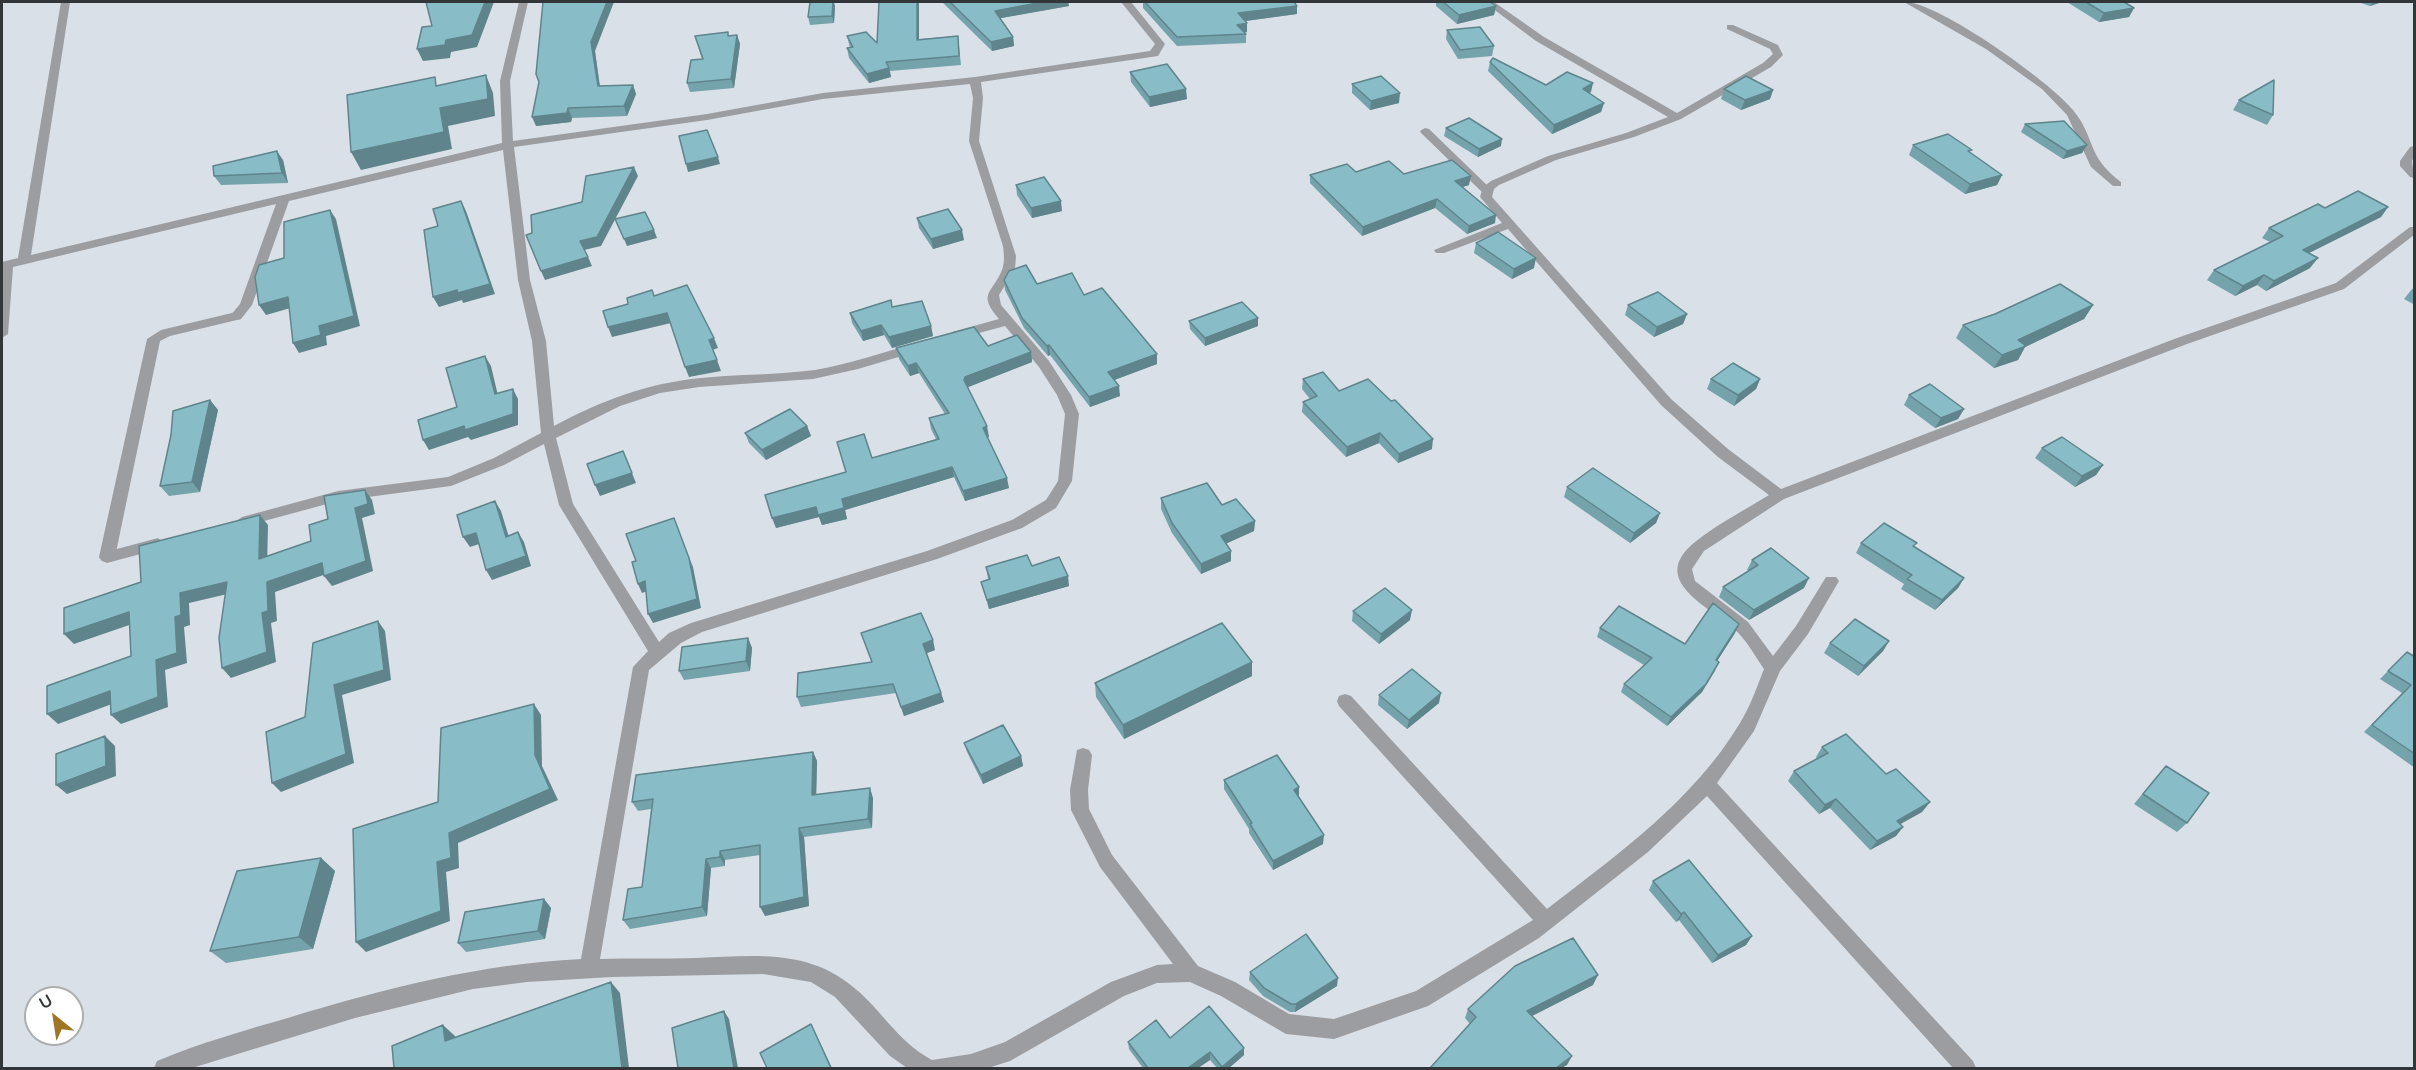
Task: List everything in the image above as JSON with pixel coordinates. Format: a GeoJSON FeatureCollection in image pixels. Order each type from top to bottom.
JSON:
{"type":"FeatureCollection","features":[{"type":"Feature","properties":{"kind":"street"},"geometry":{"type":"LineString","coordinates":[[24,261],[65,2]]}},
{"type":"Feature","properties":{"kind":"street"},"geometry":{"type":"LineString","coordinates":[[523,2],[505,81],[508,145],[524,280],[539,341],[548,434],[566,505],[657,652]]}},
{"type":"Feature","properties":{"kind":"street"},"geometry":{"type":"LineString","coordinates":[[1488,2],[1540,39],[1677,117]]}},
{"type":"Feature","properties":{"kind":"street"},"geometry":{"type":"LineString","coordinates":[[1909,2],[2000,54],[2040,81],[2078,121],[2085,148],[2093,164],[2117,184]]}},
{"type":"Feature","properties":{"kind":"street"},"geometry":{"type":"LineString","coordinates":[[2,334],[4,265],[508,145],[707,117],[823,96],[975,80],[1143,58],[1154,54],[1160,44],[1130,3]]}},
{"type":"Feature","properties":{"kind":"street"},"geometry":{"type":"LineString","coordinates":[[1730,27],[1774,47],[1778,56],[1767,65],[1677,117],[1630,135],[1552,158],[1495,183],[1487,191],[1486,197],[1491,206],[1666,402],[1723,453],[1779,495]]}},
{"type":"Feature","properties":{"kind":"street"},"geometry":{"type":"LineString","coordinates":[[589,968],[641,667],[675,638],[697,627],[932,555],[1017,524],[1051,504],[1065,481],[1072,414],[1064,395],[1044,364],[995,306],[993,295],[1011,269],[1012,262],[1009,246],[974,141],[978,98],[975,80]]}},
{"type":"Feature","properties":{"kind":"street"},"geometry":{"type":"LineString","coordinates":[[1425,131],[1487,191]]}},
{"type":"Feature","properties":{"kind":"street"},"geometry":{"type":"LineString","coordinates":[[2415,149],[2406,161],[2406,166],[2415,175]]}},
{"type":"Feature","properties":{"kind":"street"},"geometry":{"type":"LineString","coordinates":[[174,540],[107,557],[154,339],[166,333],[236,316],[246,305],[284,199]]}},
{"type":"Feature","properties":{"kind":"street"},"geometry":{"type":"LineString","coordinates":[[1440,250],[1508,225]]}},
{"type":"Feature","properties":{"kind":"street"},"geometry":{"type":"LineString","coordinates":[[1773,668],[1742,626],[1690,585],[1683,568],[1699,547],[1779,495],[2182,341],[2287,303],[2317,296],[2340,286],[2415,230]]}},
{"type":"Feature","properties":{"kind":"street"},"geometry":{"type":"LineString","coordinates":[[231,525],[343,496],[370,491],[406,490],[450,481],[486,468],[548,434],[614,403],[674,385],[829,372],[1006,321]]}},
{"type":"Feature","properties":{"kind":"street"},"geometry":{"type":"LineString","coordinates":[[938,1068],[971,1064],[1010,1051],[1118,989],[1157,974],[1191,973],[1228,989],[1286,1024],[1334,1029],[1421,999],[1546,921],[1642,846],[1707,784],[1748,726],[1773,668],[1802,630],[1831,581]]}},
{"type":"Feature","properties":{"kind":"street"},"geometry":{"type":"LineString","coordinates":[[1345,701],[1546,921]]}},
{"type":"Feature","properties":{"kind":"street"},"geometry":{"type":"LineString","coordinates":[[1083,755],[1079,790],[1080,810],[1106,861],[1191,973]]}},
{"type":"Feature","properties":{"kind":"street"},"geometry":{"type":"LineString","coordinates":[[1707,784],[1966,1068]]}},
{"type":"Feature","properties":{"kind":"street"},"geometry":{"type":"LineString","coordinates":[[164,1068],[332,1014],[475,980],[589,968],[786,965],[830,981],[907,1060],[926,1068]]}},
{"type":"Feature","properties":{"kind":"building"},"geometry":{"type":"Polygon","coordinates":[[[426,2],[485,2],[472,35],[446,40],[445,45],[417,49],[422,27],[432,26],[426,2]]]}},
{"type":"Feature","properties":{"kind":"building"},"geometry":{"type":"Polygon","coordinates":[[[543,2],[607,2],[591,42],[598,86],[633,85],[624,106],[568,108],[567,113],[532,117],[539,82],[536,74],[543,2]]]}},
{"type":"Feature","properties":{"kind":"building"},"geometry":{"type":"Polygon","coordinates":[[[810,2],[833,2],[832,16],[808,17],[810,2]]]}},
{"type":"Feature","properties":{"kind":"building"},"geometry":{"type":"Polygon","coordinates":[[[879,2],[917,2],[917,40],[958,36],[959,56],[886,62],[889,68],[867,74],[847,48],[853,47],[847,36],[866,32],[877,43],[879,2]]]}},
{"type":"Feature","properties":{"kind":"building"},"geometry":{"type":"Polygon","coordinates":[[[950,2],[1043,2],[995,11],[1013,37],[991,42],[950,2]]]}},
{"type":"Feature","properties":{"kind":"building"},"geometry":{"type":"Polygon","coordinates":[[[1145,2],[1294,2],[1297,6],[1238,13],[1247,23],[1237,25],[1246,34],[1177,37],[1145,2]]]}},
{"type":"Feature","properties":{"kind":"building"},"geometry":{"type":"Polygon","coordinates":[[[1443,2],[1490,2],[1496,6],[1459,15],[1443,2]]]}},
{"type":"Feature","properties":{"kind":"building"},"geometry":{"type":"Polygon","coordinates":[[[2086,2],[2124,2],[2134,8],[2104,13],[2086,2]]]}},
{"type":"Feature","properties":{"kind":"building"},"geometry":{"type":"Polygon","coordinates":[[[1480,27],[1494,46],[1460,50],[1447,30],[1480,27]]]}},
{"type":"Feature","properties":{"kind":"building"},"geometry":{"type":"Polygon","coordinates":[[[728,32],[728,36],[737,35],[731,79],[687,83],[691,60],[703,59],[695,36],[728,32]]]}},
{"type":"Feature","properties":{"kind":"building"},"geometry":{"type":"Polygon","coordinates":[[[1493,58],[1546,85],[1567,72],[1593,83],[1583,89],[1604,103],[1554,125],[1490,62],[1493,58]]]}},
{"type":"Feature","properties":{"kind":"building"},"geometry":{"type":"Polygon","coordinates":[[[1167,64],[1186,89],[1149,97],[1130,72],[1167,64]]]}},
{"type":"Feature","properties":{"kind":"building"},"geometry":{"type":"Polygon","coordinates":[[[486,75],[488,99],[440,108],[444,132],[351,152],[347,95],[435,77],[436,86],[486,75]]]}},
{"type":"Feature","properties":{"kind":"building"},"geometry":{"type":"Polygon","coordinates":[[[1381,76],[1400,93],[1371,101],[1352,84],[1381,76]]]}},
{"type":"Feature","properties":{"kind":"building"},"geometry":{"type":"Polygon","coordinates":[[[1746,76],[1773,90],[1745,100],[1724,89],[1746,76]]]}},
{"type":"Feature","properties":{"kind":"building"},"geometry":{"type":"Polygon","coordinates":[[[2274,80],[2273,115],[2239,100],[2274,80]]]}},
{"type":"Feature","properties":{"kind":"building"},"geometry":{"type":"Polygon","coordinates":[[[1469,118],[1502,139],[1479,149],[1446,128],[1469,118]]]}},
{"type":"Feature","properties":{"kind":"building"},"geometry":{"type":"Polygon","coordinates":[[[2064,121],[2087,145],[2067,151],[2025,124],[2064,121]]]}},
{"type":"Feature","properties":{"kind":"building"},"geometry":{"type":"Polygon","coordinates":[[[707,130],[718,157],[686,164],[679,136],[707,130]]]}},
{"type":"Feature","properties":{"kind":"building"},"geometry":{"type":"Polygon","coordinates":[[[1948,134],[2002,175],[1970,184],[1913,145],[1948,134]]]}},
{"type":"Feature","properties":{"kind":"building"},"geometry":{"type":"Polygon","coordinates":[[[277,151],[282,173],[214,176],[213,166],[277,151]]]}},
{"type":"Feature","properties":{"kind":"building"},"geometry":{"type":"Polygon","coordinates":[[[1452,160],[1471,176],[1455,181],[1496,215],[1469,226],[1437,199],[1363,227],[1310,175],[1347,164],[1356,172],[1389,161],[1404,174],[1452,160]]]}},
{"type":"Feature","properties":{"kind":"building"},"geometry":{"type":"Polygon","coordinates":[[[634,167],[597,237],[580,241],[588,257],[541,271],[526,235],[532,233],[531,215],[582,202],[586,176],[634,167]]]}},
{"type":"Feature","properties":{"kind":"building"},"geometry":{"type":"Polygon","coordinates":[[[1044,177],[1061,201],[1031,208],[1016,185],[1044,177]]]}},
{"type":"Feature","properties":{"kind":"building"},"geometry":{"type":"Polygon","coordinates":[[[2358,191],[2388,207],[2303,250],[2318,258],[2274,281],[2264,275],[2243,286],[2214,270],[2283,236],[2269,228],[2318,204],[2325,208],[2358,191]]]}},
{"type":"Feature","properties":{"kind":"building"},"geometry":{"type":"Polygon","coordinates":[[[461,201],[490,284],[433,297],[424,230],[438,226],[433,209],[461,201]]]}},
{"type":"Feature","properties":{"kind":"building"},"geometry":{"type":"Polygon","coordinates":[[[948,209],[962,230],[931,239],[917,218],[948,209]]]}},
{"type":"Feature","properties":{"kind":"building"},"geometry":{"type":"Polygon","coordinates":[[[330,210],[354,316],[319,326],[321,335],[293,343],[288,297],[259,305],[255,277],[259,265],[284,258],[284,222],[330,210]]]}},
{"type":"Feature","properties":{"kind":"building"},"geometry":{"type":"Polygon","coordinates":[[[645,212],[654,230],[624,239],[615,219],[645,212]]]}},
{"type":"Feature","properties":{"kind":"building"},"geometry":{"type":"Polygon","coordinates":[[[1498,232],[1536,258],[1514,269],[1476,243],[1498,232]]]}},
{"type":"Feature","properties":{"kind":"building"},"geometry":{"type":"Polygon","coordinates":[[[1026,265],[1037,284],[1072,273],[1084,295],[1102,288],[1157,354],[1108,372],[1119,386],[1089,397],[1049,345],[1047,346],[1022,318],[1004,280],[1009,271],[1026,265]]]}},
{"type":"Feature","properties":{"kind":"building"},"geometry":{"type":"Polygon","coordinates":[[[2060,284],[2093,305],[2018,340],[2026,346],[2002,355],[1963,325],[1995,314],[2060,284]]]}},
{"type":"Feature","properties":{"kind":"building"},"geometry":{"type":"Polygon","coordinates":[[[687,285],[714,338],[709,340],[717,360],[685,367],[667,313],[608,327],[603,311],[628,304],[627,298],[652,290],[654,296],[687,285]]]}},
{"type":"Feature","properties":{"kind":"building"},"geometry":{"type":"Polygon","coordinates":[[[1658,292],[1687,314],[1657,327],[1628,305],[1658,292]]]}},
{"type":"Feature","properties":{"kind":"building"},"geometry":{"type":"Polygon","coordinates":[[[891,300],[892,307],[922,301],[931,326],[889,337],[881,325],[861,331],[850,313],[891,300]]]}},
{"type":"Feature","properties":{"kind":"building"},"geometry":{"type":"Polygon","coordinates":[[[1242,302],[1258,318],[1205,338],[1189,321],[1242,302]]]}},
{"type":"Feature","properties":{"kind":"building"},"geometry":{"type":"Polygon","coordinates":[[[974,327],[988,346],[1017,335],[1031,352],[965,377],[964,380],[987,426],[983,428],[1007,478],[963,491],[952,467],[842,499],[844,508],[818,515],[816,507],[772,518],[765,495],[846,472],[837,442],[864,434],[872,458],[939,439],[929,418],[949,413],[916,363],[908,366],[896,348],[974,327]]]}},
{"type":"Feature","properties":{"kind":"building"},"geometry":{"type":"Polygon","coordinates":[[[485,356],[495,394],[513,389],[513,414],[465,430],[464,426],[423,440],[418,420],[457,407],[446,368],[485,356]]]}},
{"type":"Feature","properties":{"kind":"building"},"geometry":{"type":"Polygon","coordinates":[[[1733,363],[1760,379],[1738,395],[1711,379],[1733,363]]]}},
{"type":"Feature","properties":{"kind":"building"},"geometry":{"type":"Polygon","coordinates":[[[1323,372],[1339,391],[1368,379],[1391,401],[1395,400],[1433,439],[1399,454],[1380,433],[1347,447],[1303,402],[1317,396],[1303,379],[1323,372]]]}},
{"type":"Feature","properties":{"kind":"building"},"geometry":{"type":"Polygon","coordinates":[[[1930,384],[1964,409],[1941,418],[1909,395],[1930,384]]]}},
{"type":"Feature","properties":{"kind":"building"},"geometry":{"type":"Polygon","coordinates":[[[210,400],[192,482],[160,486],[171,435],[173,411],[210,400]]]}},
{"type":"Feature","properties":{"kind":"building"},"geometry":{"type":"Polygon","coordinates":[[[790,409],[807,426],[762,450],[745,433],[790,409]]]}},
{"type":"Feature","properties":{"kind":"building"},"geometry":{"type":"Polygon","coordinates":[[[2062,437],[2103,465],[2082,476],[2042,448],[2062,437]]]}},
{"type":"Feature","properties":{"kind":"building"},"geometry":{"type":"Polygon","coordinates":[[[623,451],[632,473],[595,485],[587,464],[623,451]]]}},
{"type":"Feature","properties":{"kind":"building"},"geometry":{"type":"Polygon","coordinates":[[[1593,468],[1660,513],[1634,533],[1567,487],[1593,468]]]}},
{"type":"Feature","properties":{"kind":"building"},"geometry":{"type":"Polygon","coordinates":[[[1207,483],[1222,505],[1236,499],[1255,521],[1221,536],[1231,551],[1201,564],[1172,523],[1161,498],[1207,483]]]}},
{"type":"Feature","properties":{"kind":"building"},"geometry":{"type":"Polygon","coordinates":[[[365,490],[368,504],[355,508],[366,561],[324,576],[322,563],[267,582],[268,611],[262,613],[267,652],[222,668],[219,638],[227,582],[180,593],[181,615],[175,617],[177,653],[156,660],[158,697],[111,715],[110,691],[47,714],[47,686],[131,656],[129,612],[64,634],[64,608],[141,582],[139,546],[260,515],[259,559],[311,541],[309,525],[328,519],[324,496],[365,490]]]}},
{"type":"Feature","properties":{"kind":"building"},"geometry":{"type":"Polygon","coordinates":[[[495,501],[506,537],[518,532],[526,556],[486,570],[476,533],[463,537],[457,515],[495,501]]]}},
{"type":"Feature","properties":{"kind":"building"},"geometry":{"type":"Polygon","coordinates":[[[674,518],[689,558],[697,599],[648,614],[645,581],[638,584],[632,562],[636,561],[626,534],[674,518]]]}},
{"type":"Feature","properties":{"kind":"building"},"geometry":{"type":"Polygon","coordinates":[[[1884,523],[1917,543],[1913,546],[1964,578],[1942,600],[1907,579],[1912,575],[1861,543],[1884,523]]]}},
{"type":"Feature","properties":{"kind":"building"},"geometry":{"type":"Polygon","coordinates":[[[1771,548],[1809,578],[1754,610],[1723,587],[1758,565],[1752,560],[1771,548]]]}},
{"type":"Feature","properties":{"kind":"building"},"geometry":{"type":"Polygon","coordinates":[[[1027,555],[1032,566],[1059,557],[1068,576],[987,600],[981,582],[990,579],[986,567],[1027,555]]]}},
{"type":"Feature","properties":{"kind":"building"},"geometry":{"type":"Polygon","coordinates":[[[1385,588],[1412,610],[1381,634],[1353,611],[1385,588]]]}},
{"type":"Feature","properties":{"kind":"building"},"geometry":{"type":"Polygon","coordinates":[[[1713,603],[1739,624],[1716,660],[1719,662],[1706,684],[1671,717],[1624,684],[1652,658],[1600,628],[1619,606],[1685,644],[1713,603]]]}},
{"type":"Feature","properties":{"kind":"building"},"geometry":{"type":"Polygon","coordinates":[[[921,613],[933,640],[923,644],[941,693],[901,707],[893,684],[797,697],[798,673],[872,662],[861,633],[921,613]]]}},
{"type":"Feature","properties":{"kind":"building"},"geometry":{"type":"Polygon","coordinates":[[[1855,619],[1889,641],[1864,666],[1830,643],[1855,619]]]}},
{"type":"Feature","properties":{"kind":"building"},"geometry":{"type":"Polygon","coordinates":[[[378,621],[384,670],[334,685],[346,754],[272,783],[266,732],[305,717],[313,643],[378,621]]]}},
{"type":"Feature","properties":{"kind":"building"},"geometry":{"type":"Polygon","coordinates":[[[1222,623],[1252,662],[1123,725],[1095,683],[1222,623]]]}},
{"type":"Feature","properties":{"kind":"building"},"geometry":{"type":"Polygon","coordinates":[[[748,638],[746,661],[679,671],[682,647],[748,638]]]}},
{"type":"Feature","properties":{"kind":"building"},"geometry":{"type":"Polygon","coordinates":[[[2407,652],[2415,657],[2415,754],[2372,725],[2411,685],[2388,671],[2407,652]]]}},
{"type":"Feature","properties":{"kind":"building"},"geometry":{"type":"Polygon","coordinates":[[[1412,669],[1441,693],[1409,720],[1379,695],[1412,669]]]}},
{"type":"Feature","properties":{"kind":"building"},"geometry":{"type":"Polygon","coordinates":[[[534,704],[535,755],[550,789],[449,833],[451,858],[437,862],[441,911],[356,942],[353,829],[438,802],[441,728],[534,704]]]}},
{"type":"Feature","properties":{"kind":"building"},"geometry":{"type":"Polygon","coordinates":[[[1003,725],[1021,756],[981,775],[964,743],[1003,725]]]}},
{"type":"Feature","properties":{"kind":"building"},"geometry":{"type":"Polygon","coordinates":[[[1846,734],[1886,774],[1896,769],[1930,802],[1897,821],[1903,827],[1877,841],[1836,799],[1825,805],[1794,771],[1828,753],[1822,747],[1846,734]]]}},
{"type":"Feature","properties":{"kind":"building"},"geometry":{"type":"Polygon","coordinates":[[[105,736],[106,766],[56,785],[56,754],[105,736]]]}},
{"type":"Feature","properties":{"kind":"building"},"geometry":{"type":"Polygon","coordinates":[[[813,752],[812,795],[870,788],[868,819],[799,828],[804,897],[760,907],[760,845],[720,851],[720,857],[706,859],[702,907],[623,920],[628,889],[642,887],[653,799],[632,802],[636,775],[813,752]]]}},
{"type":"Feature","properties":{"kind":"building"},"geometry":{"type":"Polygon","coordinates":[[[1277,755],[1299,787],[1294,790],[1324,835],[1273,861],[1224,780],[1277,755]]]}},
{"type":"Feature","properties":{"kind":"building"},"geometry":{"type":"Polygon","coordinates":[[[2166,766],[2209,793],[2187,823],[2143,794],[2166,766]]]}},
{"type":"Feature","properties":{"kind":"building"},"geometry":{"type":"Polygon","coordinates":[[[321,858],[299,937],[210,951],[237,871],[321,858]]]}},
{"type":"Feature","properties":{"kind":"building"},"geometry":{"type":"Polygon","coordinates":[[[1689,860],[1752,936],[1718,955],[1684,912],[1681,914],[1653,881],[1689,860]]]}},
{"type":"Feature","properties":{"kind":"building"},"geometry":{"type":"Polygon","coordinates":[[[544,899],[538,931],[458,943],[465,912],[544,899]]]}},
{"type":"Feature","properties":{"kind":"building"},"geometry":{"type":"Polygon","coordinates":[[[1306,934],[1338,978],[1296,1004],[1291,1004],[1264,988],[1250,972],[1306,934]]]}},
{"type":"Feature","properties":{"kind":"building"},"geometry":{"type":"Polygon","coordinates":[[[1573,938],[1598,975],[1527,1011],[1572,1056],[1556,1068],[1430,1068],[1476,1017],[1468,1009],[1515,966],[1573,938]]]}},
{"type":"Feature","properties":{"kind":"building"},"geometry":{"type":"Polygon","coordinates":[[[611,982],[622,1068],[394,1068],[392,1046],[443,1025],[445,1041],[611,982]]]}},
{"type":"Feature","properties":{"kind":"building"},"geometry":{"type":"Polygon","coordinates":[[[1209,1006],[1244,1048],[1222,1067],[1210,1052],[1188,1068],[1148,1068],[1128,1042],[1156,1020],[1170,1038],[1209,1006]]]}},
{"type":"Feature","properties":{"kind":"building"},"geometry":{"type":"Polygon","coordinates":[[[724,1011],[734,1068],[678,1068],[672,1028],[724,1011]]]}},
{"type":"Feature","properties":{"kind":"building"},"geometry":{"type":"Polygon","coordinates":[[[811,1024],[831,1068],[767,1068],[760,1053],[811,1024]]]}}]}
